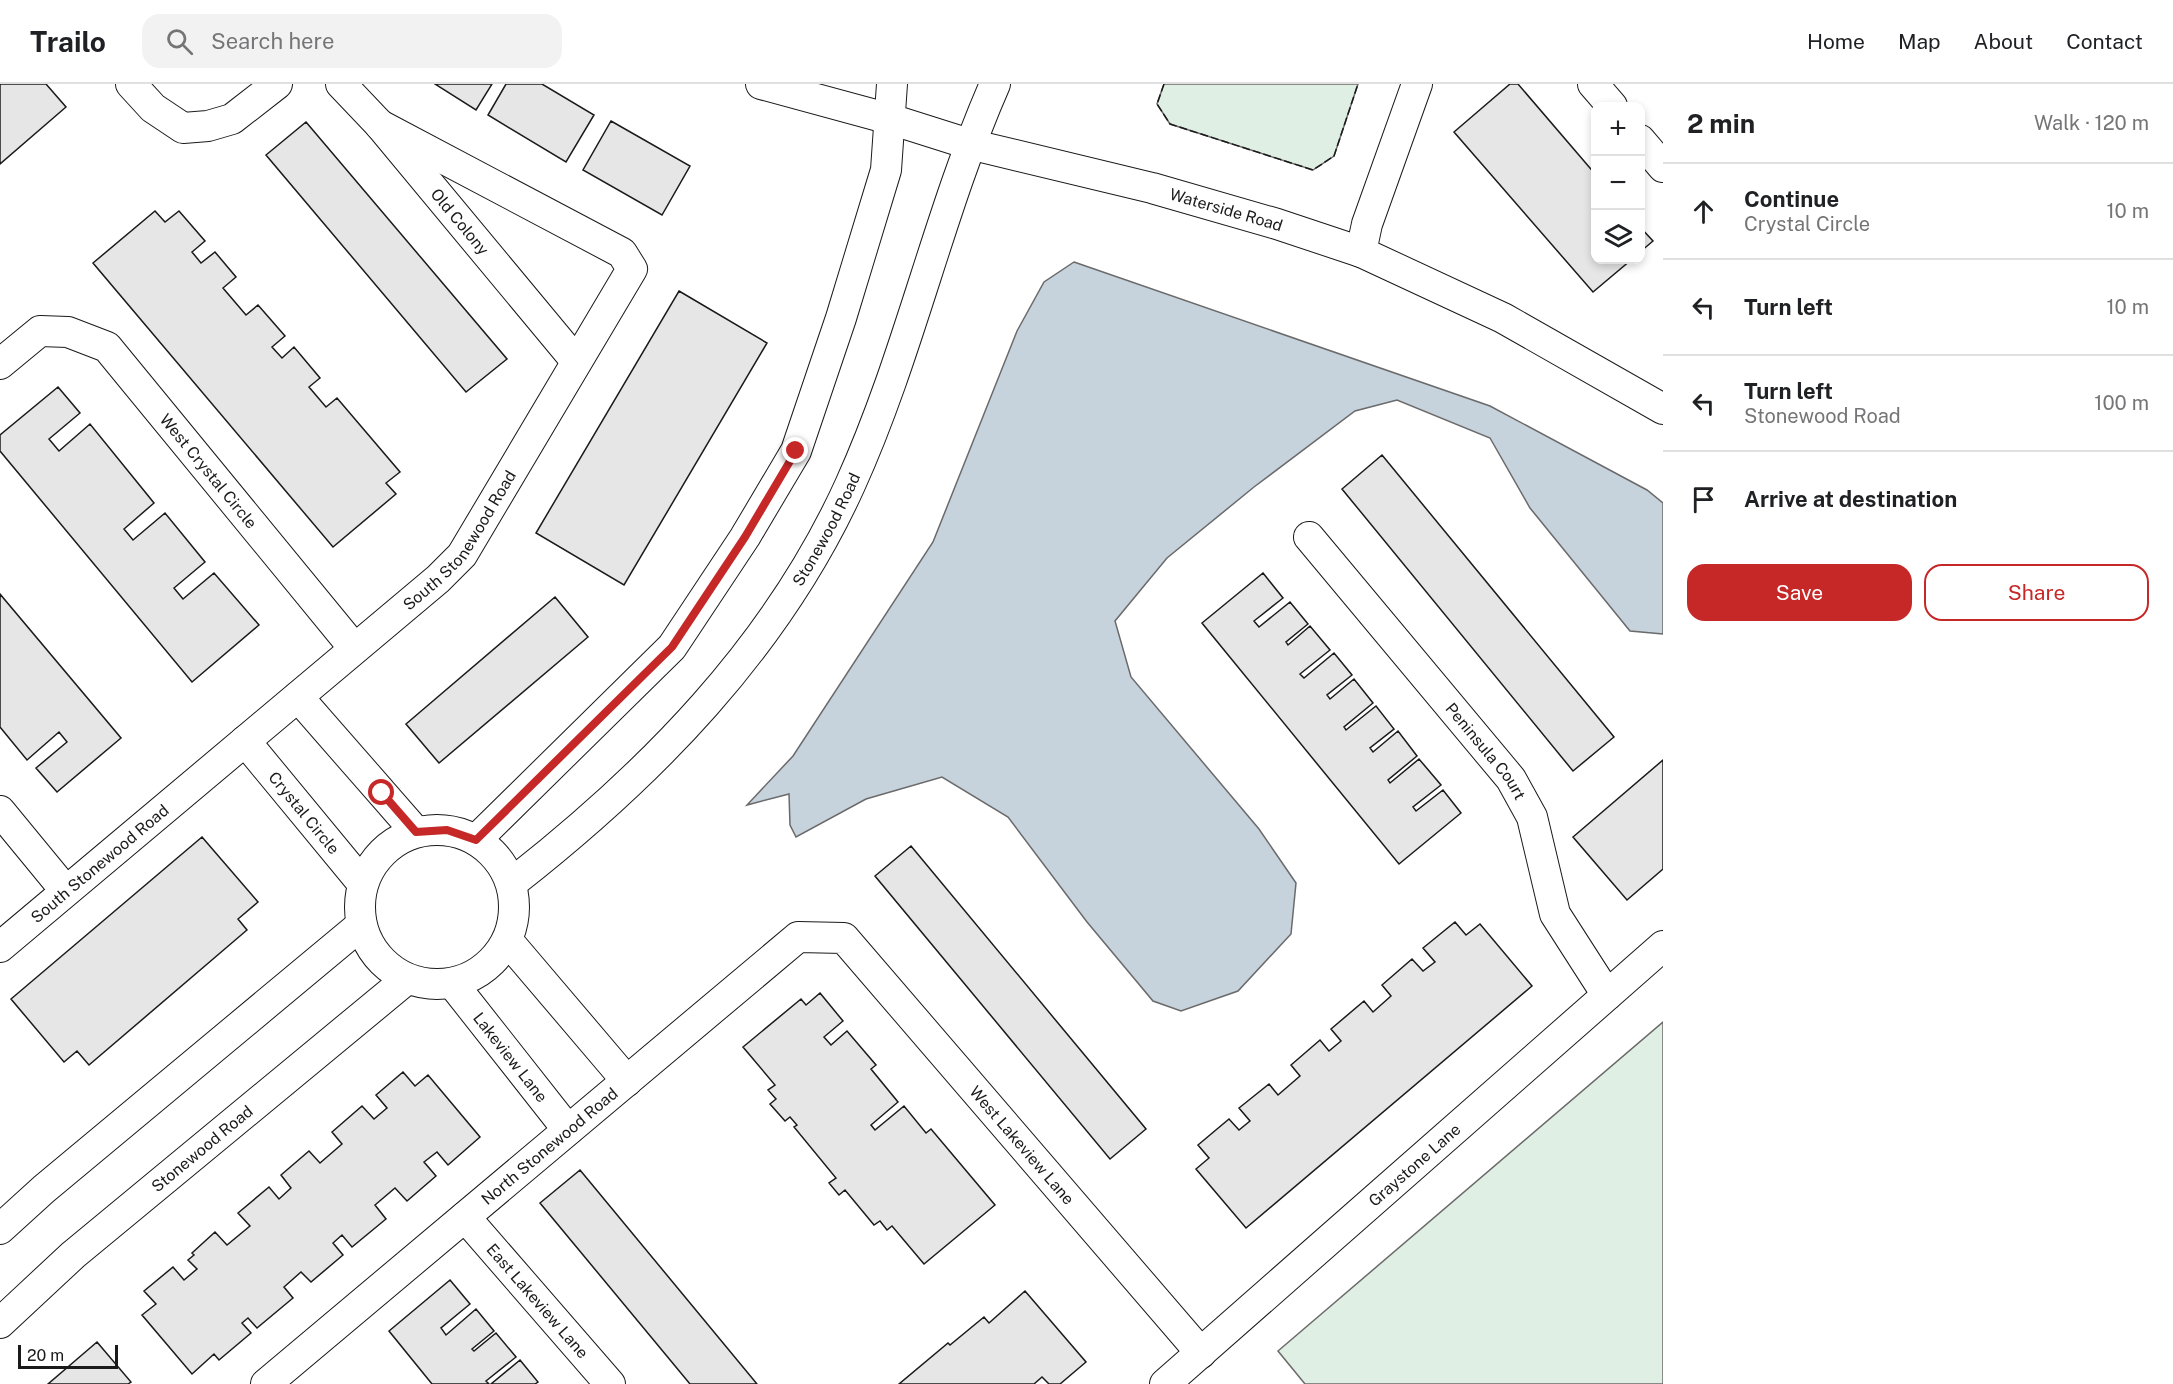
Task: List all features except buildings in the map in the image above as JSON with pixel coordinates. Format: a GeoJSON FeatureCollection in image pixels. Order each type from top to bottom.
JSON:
{"type":"FeatureCollection","features":[{"type":"Feature","properties":{"kind":"street"},"geometry":{"type":"LineString","coordinates":[[132,84],[153,108],[183,129],[208,126],[232,119],[277,84]]}},
{"type":"Feature","properties":{"kind":"street","name":"Old Colony"},"geometry":{"type":"LineString","coordinates":[[341,84],[380,125],[576,361]]}},
{"type":"Feature","properties":{"kind":"street"},"geometry":{"type":"LineString","coordinates":[[476,840],[672,647],[745,537],[796,451],[841,318],[886,170],[892,84]]}},
{"type":"Feature","properties":{"kind":"street","name":"Stonewood Road"},"geometry":{"type":"LineString","coordinates":[[512,883],[561,845],[647,767],[719,690],[803,576],[850,485],[902,352],[969,144],[995,84]]}},
{"type":"Feature","properties":{"kind":"street"},"geometry":{"type":"LineString","coordinates":[[1361,252],[1367,224],[1417,84]]}},
{"type":"Feature","properties":{"kind":"street"},"geometry":{"type":"LineString","coordinates":[[1593,84],[1609,102]]}},
{"type":"Feature","properties":{"kind":"street","name":"Waterside Road"},"geometry":{"type":"LineString","coordinates":[[768,85],[969,144],[1152,188],[1277,224],[1361,252],[1503,318],[1663,409]]}},
{"type":"Feature","properties":{"kind":"street","name":"South Stonewood Road"},"geometry":{"type":"LineString","coordinates":[[0,947],[65,890],[438,579],[462,555],[632,269],[622,253],[380,125]]}},
{"type":"Feature","properties":{"kind":"street","name":"West Crystal Circle"},"geometry":{"type":"LineString","coordinates":[[0,364],[40,331],[68,332],[107,347],[354,648]]}},
{"type":"Feature","properties":{"kind":"street","name":"Peninsula Court"},"geometry":{"type":"LineString","coordinates":[[1309,537],[1511,779],[1532,817],[1555,915],[1607,995]]}},
{"type":"Feature","properties":{"kind":"street"},"geometry":{"type":"LineString","coordinates":[[298,697],[416,832]]}},
{"type":"Feature","properties":{"kind":"street","name":"Crystal Circle"},"geometry":{"type":"LineString","coordinates":[[245,741],[363,884]]}},
{"type":"Feature","properties":{"kind":"street"},"geometry":{"type":"LineString","coordinates":[[0,811],[65,890]]}},
{"type":"Feature","properties":{"kind":"street"},"geometry":{"type":"LineString","coordinates":[[447,830],[476,840],[498,858],[512,883],[515,912],[508,941],[485,969],[453,984],[407,979],[386,967],[370,948],[361,925],[363,884],[382,851],[416,832],[447,830]]}},
{"type":"Feature","properties":{"kind":"street"},"geometry":{"type":"LineString","coordinates":[[0,1229],[44,1189],[361,925]]}},
{"type":"Feature","properties":{"kind":"street","name":"North Stonewood Road"},"geometry":{"type":"LineString","coordinates":[[266,1384],[798,937],[844,938]]}},
{"type":"Feature","properties":{"kind":"street","name":"West Lakeview Lane"},"geometry":{"type":"LineString","coordinates":[[844,938],[1201,1353]]}},
{"type":"Feature","properties":{"kind":"street"},"geometry":{"type":"LineString","coordinates":[[508,941],[627,1081]]}},
{"type":"Feature","properties":{"kind":"street","name":"Graystone Lane"},"geometry":{"type":"LineString","coordinates":[[1166,1384],[1663,946]]}},
{"type":"Feature","properties":{"kind":"street","name":"Stonewood Road"},"geometry":{"type":"LineString","coordinates":[[0,1323],[73,1255],[407,979]]}},
{"type":"Feature","properties":{"kind":"street","name":"Lakeview Lane"},"geometry":{"type":"LineString","coordinates":[[453,984],[568,1130]]}},
{"type":"Feature","properties":{"kind":"street","name":"East Lakeview Lane"},"geometry":{"type":"LineString","coordinates":[[465,1217],[610,1384]]}},
{"type":"Feature","properties":{"kind":"green space"},"geometry":{"type":"Polygon","coordinates":[[[1164,84],[1358,84],[1334,156],[1313,170],[1170,124],[1157,104],[1164,84]]]}},
{"type":"Feature","properties":{"kind":"green space"},"geometry":{"type":"Polygon","coordinates":[[[1663,1022],[1663,1384],[1305,1384],[1278,1351],[1663,1022]]]}},
{"type":"Feature","properties":{"kind":"shaded area"},"geometry":{"type":"Polygon","coordinates":[[[1074,262],[1490,406],[1647,490],[1663,503],[1663,634],[1630,631],[1530,508],[1490,438],[1397,400],[1355,411],[1254,487],[1167,558],[1115,621],[1131,677],[1259,829],[1296,883],[1291,934],[1238,991],[1181,1011],[1153,1001],[1087,922],[1008,817],[942,777],[866,799],[796,837],[790,825],[789,794],[747,805],[793,756],[933,542],[1017,331],[1044,282],[1074,262]]]}},
{"type":"Feature","properties":{"kind":"fence"},"geometry":{"type":"LineString","coordinates":[[1164,84],[1157,104],[1170,124],[1313,170],[1334,156],[1358,84]]}},
{"type":"Feature","properties":{"kind":"route"},"geometry":{"type":"LineString","coordinates":[[382,793],[416,832],[447,830],[476,840],[672,647],[745,537],[796,451]]}}]}
